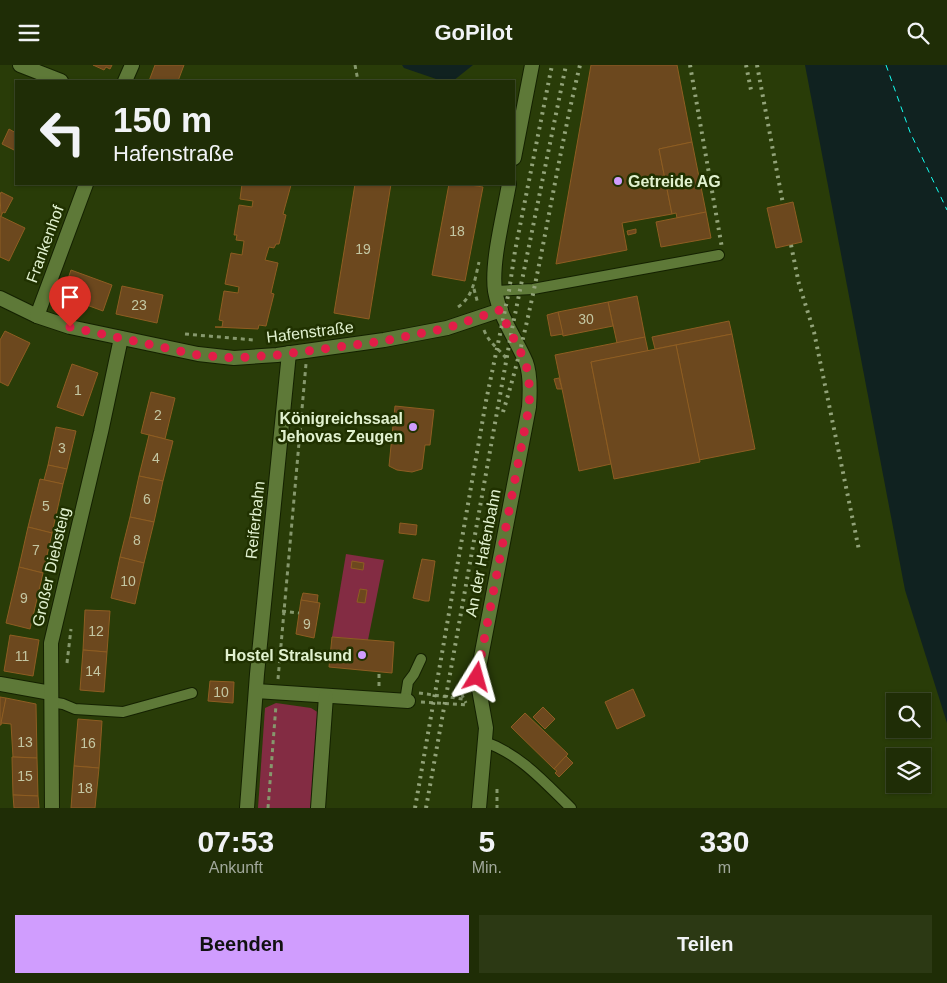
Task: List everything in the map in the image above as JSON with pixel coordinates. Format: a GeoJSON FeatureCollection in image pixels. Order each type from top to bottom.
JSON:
{"type":"FeatureCollection","features":[{"type":"Feature","properties":{"kind":"street"},"geometry":{"type":"LineString","coordinates":[[20,65],[58,80]]}},
{"type":"Feature","properties":{"kind":"street"},"geometry":{"type":"LineString","coordinates":[[125,80],[132,65]]}},
{"type":"Feature","properties":{"kind":"street"},"geometry":{"type":"LineString","coordinates":[[515,153],[532,65]]}},
{"type":"Feature","properties":{"kind":"street","name":"Frankenhof"},"geometry":{"type":"LineString","coordinates":[[37,316],[86,185]]}},
{"type":"Feature","properties":{"kind":"street"},"geometry":{"type":"LineString","coordinates":[[500,310],[494,277],[498,241],[509,185]]}},
{"type":"Feature","properties":{"kind":"street","name":"Hafenstraße"},"geometry":{"type":"LineString","coordinates":[[1,302],[70,327],[198,355],[234,358],[384,341],[447,328],[500,310]]}},
{"type":"Feature","properties":{"kind":"street","name":"An der Hafenbahn"},"geometry":{"type":"LineString","coordinates":[[479,808],[486,728],[478,687],[478,669],[526,429],[530,399],[526,363],[500,310]]}},
{"type":"Feature","properties":{"kind":"street","name":"Großer Diebsteig"},"geometry":{"type":"LineString","coordinates":[[52,808],[51,643],[101,432],[121,338]]}},
{"type":"Feature","properties":{"kind":"street","name":"Reiferbahn"},"geometry":{"type":"LineString","coordinates":[[247,808],[256,691],[289,353]]}},
{"type":"Feature","properties":{"kind":"street"},"geometry":{"type":"LineString","coordinates":[[0,685],[51,698]]}},
{"type":"Feature","properties":{"kind":"street"},"geometry":{"type":"LineString","coordinates":[[256,691],[406,701]]}},
{"type":"Feature","properties":{"kind":"street"},"geometry":{"type":"LineString","coordinates":[[318,808],[326,696]]}},
{"type":"Feature","properties":{"kind":"lane"},"geometry":{"type":"LineString","coordinates":[[496,291],[533,289],[719,255]]}},
{"type":"Feature","properties":{"kind":"lane"},"geometry":{"type":"LineString","coordinates":[[406,701],[408,682],[421,659]]}},
{"type":"Feature","properties":{"kind":"lane"},"geometry":{"type":"LineString","coordinates":[[51,698],[76,709],[123,712],[192,693]]}},
{"type":"Feature","properties":{"kind":"lane"},"geometry":{"type":"LineString","coordinates":[[485,742],[498,746],[517,757],[571,808]]}},
{"type":"Feature","properties":{"kind":"path"},"geometry":{"type":"LineString","coordinates":[[355,65],[358,80]]}},
{"type":"Feature","properties":{"kind":"path"},"geometry":{"type":"LineString","coordinates":[[474,288],[480,317],[489,342],[497,347],[511,364]]}},
{"type":"Feature","properties":{"kind":"path"},"geometry":{"type":"LineString","coordinates":[[180,334],[262,341]]}},
{"type":"Feature","properties":{"kind":"path"},"geometry":{"type":"LineString","coordinates":[[268,808],[307,351]]}},
{"type":"Feature","properties":{"kind":"path"},"geometry":{"type":"LineString","coordinates":[[264,609],[299,613]]}},
{"type":"Feature","properties":{"kind":"path"},"geometry":{"type":"LineString","coordinates":[[67,665],[72,626]]}},
{"type":"Feature","properties":{"kind":"path"},"geometry":{"type":"LineString","coordinates":[[406,701],[469,705],[465,702],[462,695],[463,681]]}},
{"type":"Feature","properties":{"kind":"shaded area"},"geometry":{"type":"Polygon","coordinates":[[[346,554],[384,560],[368,640],[332,637],[346,554]]]}},
{"type":"Feature","properties":{"kind":"shaded area"},"geometry":{"type":"Polygon","coordinates":[[[276,703],[311,708],[319,713],[314,808],[258,808],[265,708],[276,703]]]}},
{"type":"Feature","properties":{"kind":"water"},"geometry":{"type":"Polygon","coordinates":[[[402,65],[473,65],[454,80],[439,80],[404,68],[402,65]]]}},
{"type":"Feature","properties":{"kind":"water"},"geometry":{"type":"Polygon","coordinates":[[[805,65],[947,65],[947,723],[905,590],[805,65]]]}},
{"type":"Feature","properties":{"kind":"building"},"geometry":{"type":"Polygon","coordinates":[[[93,65],[112,65],[110,69],[106,67],[104,70],[93,65]]]}},
{"type":"Feature","properties":{"kind":"building"},"geometry":{"type":"Polygon","coordinates":[[[155,65],[184,65],[178,80],[149,80],[155,65]]]}},
{"type":"Feature","properties":{"kind":"building","name":"Getreide AG"},"geometry":{"type":"Polygon","coordinates":[[[591,65],[677,65],[692,142],[659,149],[672,214],[622,223],[627,250],[556,264],[591,65]]]}},
{"type":"Feature","properties":{"kind":"building"},"geometry":{"type":"Polygon","coordinates":[[[9,129],[15,132],[15,150],[2,144],[9,129]]]}},
{"type":"Feature","properties":{"kind":"building"},"geometry":{"type":"Polygon","coordinates":[[[692,142],[706,212],[677,218],[676,213],[672,214],[659,149],[692,142]]]}},
{"type":"Feature","properties":{"kind":"building"},"geometry":{"type":"Polygon","coordinates":[[[242,185],[291,185],[283,214],[286,215],[279,244],[276,244],[274,248],[269,247],[265,260],[278,263],[271,293],[274,294],[266,326],[259,325],[258,329],[215,327],[222,327],[223,321],[219,320],[224,291],[238,293],[239,287],[225,284],[231,253],[242,255],[244,241],[236,240],[237,235],[234,235],[239,205],[252,207],[253,201],[240,199],[242,185]]]}},
{"type":"Feature","properties":{"kind":"building"},"geometry":{"type":"Polygon","coordinates":[[[355,185],[391,185],[369,319],[334,313],[355,185]]]}},
{"type":"Feature","properties":{"kind":"building"},"geometry":{"type":"Polygon","coordinates":[[[449,185],[483,187],[465,281],[432,275],[449,185]]]}},
{"type":"Feature","properties":{"kind":"building"},"geometry":{"type":"Polygon","coordinates":[[[1,192],[13,198],[5,213],[3,212],[1,216],[0,195],[1,192]]]}},
{"type":"Feature","properties":{"kind":"building"},"geometry":{"type":"Polygon","coordinates":[[[793,202],[802,242],[776,248],[767,208],[793,202]]]}},
{"type":"Feature","properties":{"kind":"building"},"geometry":{"type":"Polygon","coordinates":[[[706,212],[711,238],[661,247],[656,222],[706,212]]]}},
{"type":"Feature","properties":{"kind":"building"},"geometry":{"type":"Polygon","coordinates":[[[0,216],[25,228],[9,261],[0,257],[0,216]]]}},
{"type":"Feature","properties":{"kind":"building"},"geometry":{"type":"Polygon","coordinates":[[[636,229],[636,233],[628,235],[627,231],[636,229]]]}},
{"type":"Feature","properties":{"kind":"building"},"geometry":{"type":"Polygon","coordinates":[[[71,270],[112,285],[103,311],[62,296],[71,270]]]}},
{"type":"Feature","properties":{"kind":"building"},"geometry":{"type":"Polygon","coordinates":[[[122,286],[163,295],[157,323],[116,314],[122,286]]]}},
{"type":"Feature","properties":{"kind":"building"},"geometry":{"type":"Polygon","coordinates":[[[637,296],[645,337],[617,343],[608,302],[637,296]]]}},
{"type":"Feature","properties":{"kind":"building"},"geometry":{"type":"Polygon","coordinates":[[[608,302],[613,326],[563,336],[558,312],[608,302]]]}},
{"type":"Feature","properties":{"kind":"building"},"geometry":{"type":"Polygon","coordinates":[[[558,312],[563,334],[551,336],[547,315],[558,312]]]}},
{"type":"Feature","properties":{"kind":"building"},"geometry":{"type":"Polygon","coordinates":[[[729,321],[732,334],[655,349],[652,337],[729,321]]]}},
{"type":"Feature","properties":{"kind":"building"},"geometry":{"type":"Polygon","coordinates":[[[5,331],[30,343],[8,386],[0,382],[0,340],[5,331]]]}},
{"type":"Feature","properties":{"kind":"building"},"geometry":{"type":"Polygon","coordinates":[[[732,334],[755,449],[699,460],[676,345],[732,334]]]}},
{"type":"Feature","properties":{"kind":"building"},"geometry":{"type":"Polygon","coordinates":[[[645,337],[648,351],[591,362],[611,464],[579,471],[555,355],[645,337]]]}},
{"type":"Feature","properties":{"kind":"building"},"geometry":{"type":"Polygon","coordinates":[[[676,345],[700,462],[614,479],[591,362],[676,345]]]}},
{"type":"Feature","properties":{"kind":"building"},"geometry":{"type":"Polygon","coordinates":[[[72,364],[98,373],[83,416],[57,407],[72,364]]]}},
{"type":"Feature","properties":{"kind":"building"},"geometry":{"type":"Polygon","coordinates":[[[559,378],[562,389],[557,389],[554,379],[559,378]]]}},
{"type":"Feature","properties":{"kind":"building"},"geometry":{"type":"Polygon","coordinates":[[[151,392],[175,398],[165,439],[141,433],[151,392]]]}},
{"type":"Feature","properties":{"kind":"building","name":"Königreichssaal Jehovas Zeugen"},"geometry":{"type":"Polygon","coordinates":[[[395,406],[434,410],[430,445],[425,445],[422,469],[412,472],[397,470],[389,466],[395,406]]]}},
{"type":"Feature","properties":{"kind":"building"},"geometry":{"type":"Polygon","coordinates":[[[56,427],[76,431],[67,469],[48,465],[56,427]]]}},
{"type":"Feature","properties":{"kind":"building"},"geometry":{"type":"Polygon","coordinates":[[[149,435],[173,441],[163,481],[139,476],[149,435]]]}},
{"type":"Feature","properties":{"kind":"building"},"geometry":{"type":"Polygon","coordinates":[[[48,465],[67,469],[63,484],[44,480],[48,465]]]}},
{"type":"Feature","properties":{"kind":"building"},"geometry":{"type":"Polygon","coordinates":[[[139,476],[163,481],[154,522],[130,517],[139,476]]]}},
{"type":"Feature","properties":{"kind":"building"},"geometry":{"type":"Polygon","coordinates":[[[40,479],[63,484],[52,533],[28,527],[40,479]]]}},
{"type":"Feature","properties":{"kind":"building"},"geometry":{"type":"Polygon","coordinates":[[[130,517],[154,522],[144,563],[120,557],[130,517]]]}},
{"type":"Feature","properties":{"kind":"building"},"geometry":{"type":"Polygon","coordinates":[[[400,523],[417,525],[416,535],[399,533],[400,523]]]}},
{"type":"Feature","properties":{"kind":"building"},"geometry":{"type":"Polygon","coordinates":[[[28,527],[52,533],[43,573],[19,567],[28,527]]]}},
{"type":"Feature","properties":{"kind":"building"},"geometry":{"type":"Polygon","coordinates":[[[120,557],[144,563],[135,604],[111,598],[120,557]]]}},
{"type":"Feature","properties":{"kind":"building"},"geometry":{"type":"Polygon","coordinates":[[[422,559],[435,561],[429,601],[413,598],[422,559]]]}},
{"type":"Feature","properties":{"kind":"building"},"geometry":{"type":"Polygon","coordinates":[[[352,561],[364,563],[363,570],[351,568],[352,561]]]}},
{"type":"Feature","properties":{"kind":"building"},"geometry":{"type":"Polygon","coordinates":[[[19,567],[43,573],[30,629],[6,623],[19,567]]]}},
{"type":"Feature","properties":{"kind":"building"},"geometry":{"type":"Polygon","coordinates":[[[360,589],[367,590],[365,603],[357,602],[360,589]]]}},
{"type":"Feature","properties":{"kind":"building"},"geometry":{"type":"Polygon","coordinates":[[[303,593],[318,595],[317,603],[301,600],[303,593]]]}},
{"type":"Feature","properties":{"kind":"building"},"geometry":{"type":"Polygon","coordinates":[[[301,600],[320,603],[314,638],[296,634],[301,600]]]}},
{"type":"Feature","properties":{"kind":"building"},"geometry":{"type":"Polygon","coordinates":[[[85,610],[110,611],[107,652],[83,650],[85,610]]]}},
{"type":"Feature","properties":{"kind":"building"},"geometry":{"type":"Polygon","coordinates":[[[10,635],[39,640],[33,676],[4,671],[10,635]]]}},
{"type":"Feature","properties":{"kind":"building","name":"Hostel Stralsund"},"geometry":{"type":"Polygon","coordinates":[[[332,637],[394,642],[392,673],[329,667],[332,637]]]}},
{"type":"Feature","properties":{"kind":"building"},"geometry":{"type":"Polygon","coordinates":[[[83,650],[107,652],[104,692],[80,690],[83,650]]]}},
{"type":"Feature","properties":{"kind":"building"},"geometry":{"type":"Polygon","coordinates":[[[210,681],[234,682],[233,703],[208,701],[210,681]]]}},
{"type":"Feature","properties":{"kind":"building"},"geometry":{"type":"Polygon","coordinates":[[[633,689],[645,716],[617,729],[605,702],[633,689]]]}},
{"type":"Feature","properties":{"kind":"building"},"geometry":{"type":"Polygon","coordinates":[[[0,697],[6,698],[1,725],[0,725],[0,697]]]}},
{"type":"Feature","properties":{"kind":"building"},"geometry":{"type":"Polygon","coordinates":[[[6,698],[36,704],[37,758],[13,757],[11,724],[1,723],[6,698]]]}},
{"type":"Feature","properties":{"kind":"building"},"geometry":{"type":"Polygon","coordinates":[[[543,707],[555,719],[545,729],[533,717],[543,707]]]}},
{"type":"Feature","properties":{"kind":"building"},"geometry":{"type":"Polygon","coordinates":[[[525,713],[568,754],[554,769],[511,727],[525,713]]]}},
{"type":"Feature","properties":{"kind":"building"},"geometry":{"type":"Polygon","coordinates":[[[78,719],[102,721],[99,768],[74,766],[78,719]]]}},
{"type":"Feature","properties":{"kind":"building"},"geometry":{"type":"Polygon","coordinates":[[[566,756],[573,763],[559,777],[554,769],[566,756]]]}},
{"type":"Feature","properties":{"kind":"building"},"geometry":{"type":"Polygon","coordinates":[[[12,757],[37,758],[38,796],[13,795],[12,757]]]}},
{"type":"Feature","properties":{"kind":"building"},"geometry":{"type":"Polygon","coordinates":[[[74,766],[99,768],[95,808],[71,808],[74,766]]]}},
{"type":"Feature","properties":{"kind":"building"},"geometry":{"type":"Polygon","coordinates":[[[13,795],[38,796],[39,808],[14,808],[13,795]]]}},
{"type":"Feature","properties":{"kind":"ferry route"},"geometry":{"type":"LineString","coordinates":[[886,65],[910,132],[947,210]]}},
{"type":"Feature","properties":{"kind":"railway"},"geometry":{"type":"LineString","coordinates":[[415,808],[486,401],[552,65]]}},
{"type":"Feature","properties":{"kind":"railway"},"geometry":{"type":"LineString","coordinates":[[426,808],[511,334],[566,65]]}},
{"type":"Feature","properties":{"kind":"railway"},"geometry":{"type":"LineString","coordinates":[[503,412],[526,326],[580,65]]}},
{"type":"Feature","properties":{"kind":"railway"},"geometry":{"type":"LineString","coordinates":[[690,65],[722,248]]}},
{"type":"Feature","properties":{"kind":"railway"},"geometry":{"type":"LineString","coordinates":[[746,65],[751,90]]}},
{"type":"Feature","properties":{"kind":"railway"},"geometry":{"type":"LineString","coordinates":[[757,65],[783,204]]}},
{"type":"Feature","properties":{"kind":"railway"},"geometry":{"type":"LineString","coordinates":[[791,245],[799,284],[814,332],[859,550]]}},
{"type":"Feature","properties":{"kind":"place","name":"Getreide AG"},"geometry":{"type":"Point","coordinates":[618,181]}},
{"type":"Feature","properties":{"kind":"place","name":"Königreichssaal Jehovas Zeugen"},"geometry":{"type":"Point","coordinates":[413,427]}},
{"type":"Feature","properties":{"kind":"place","name":"Hostel Stralsund"},"geometry":{"type":"Point","coordinates":[362,655]}},
{"type":"Feature","properties":{"kind":"route"},"geometry":{"type":"LineString","coordinates":[[70,327],[198,355],[234,358],[277,355],[384,341],[447,328],[500,310],[526,363],[530,390],[529,407],[477,677]]}}]}
